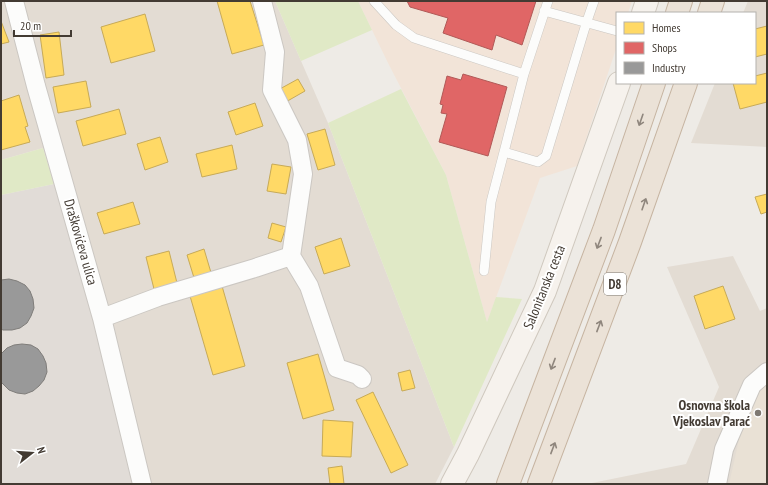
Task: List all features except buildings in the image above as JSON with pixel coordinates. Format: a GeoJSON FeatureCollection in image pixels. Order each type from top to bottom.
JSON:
{"type":"FeatureCollection","features":[{"type":"Feature","properties":{"kind":"highway"},"geometry":{"type":"LineString","coordinates":[[677,12],[681,1]]}},
{"type":"Feature","properties":{"kind":"highway"},"geometry":{"type":"LineString","coordinates":[[709,12],[713,1]]}},
{"type":"Feature","properties":{"kind":"highway","name":"D8"},"geometry":{"type":"LineString","coordinates":[[508,484],[604,230],[654,84]]}},
{"type":"Feature","properties":{"kind":"highway","name":"D8"},"geometry":{"type":"LineString","coordinates":[[539,484],[630,242],[686,84]]}},
{"type":"Feature","properties":{"kind":"main road"},"geometry":{"type":"LineString","coordinates":[[643,12],[647,1]]}},
{"type":"Feature","properties":{"kind":"main road","name":"Salonitanska cesta"},"geometry":{"type":"LineString","coordinates":[[452,484],[468,454],[545,291],[619,84]]}},
{"type":"Feature","properties":{"kind":"street","name":"Draškovićeva ulica"},"geometry":{"type":"LineString","coordinates":[[14,1],[36,86],[102,318],[142,484]]}},
{"type":"Feature","properties":{"kind":"street"},"geometry":{"type":"LineString","coordinates":[[262,1],[275,52],[272,90],[297,140],[303,174],[291,256],[309,286],[337,368],[358,375],[362,379]]}},
{"type":"Feature","properties":{"kind":"street"},"geometry":{"type":"LineString","coordinates":[[102,318],[158,297],[291,256]]}},
{"type":"Feature","properties":{"kind":"street"},"geometry":{"type":"LineString","coordinates":[[717,484],[724,449],[752,385],[767,372]]}},
{"type":"Feature","properties":{"kind":"lane"},"geometry":{"type":"LineString","coordinates":[[374,1],[396,25],[414,38],[524,74]]}},
{"type":"Feature","properties":{"kind":"lane"},"geometry":{"type":"LineString","coordinates":[[484,271],[490,202],[524,74],[548,1]]}},
{"type":"Feature","properties":{"kind":"lane"},"geometry":{"type":"LineString","coordinates":[[504,152],[538,162],[546,156],[594,1]]}},
{"type":"Feature","properties":{"kind":"lane"},"geometry":{"type":"LineString","coordinates":[[544,11],[586,24],[616,31]]}},
{"type":"Feature","properties":{"kind":"shaded area"},"geometry":{"type":"Polygon","coordinates":[[[1,1],[275,1],[328,123],[454,447],[435,484],[135,484],[87,289],[43,148],[1,160],[1,1]]]}},
{"type":"Feature","properties":{"kind":"shaded area"},"geometry":{"type":"Polygon","coordinates":[[[358,1],[632,1],[628,12],[616,12],[616,49],[577,166],[540,178],[487,322],[446,175],[388,63],[358,1]]]}},
{"type":"Feature","properties":{"kind":"shaded area"},"geometry":{"type":"Polygon","coordinates":[[[748,1],[767,1],[767,147],[691,143],[715,84],[756,84],[756,12],[743,12],[748,1]]]}},
{"type":"Feature","properties":{"kind":"shaded area"},"geometry":{"type":"Polygon","coordinates":[[[54,184],[87,289],[135,484],[1,484],[1,195],[54,184]]]}},
{"type":"Feature","properties":{"kind":"shaded area"},"geometry":{"type":"Polygon","coordinates":[[[733,256],[760,311],[767,308],[767,455],[732,484],[587,484],[686,464],[719,387],[667,267],[733,256]]]}},
{"type":"Feature","properties":{"kind":"shaded area","name":"Osnovna škola Vjekoslav Parać"},"geometry":{"type":"Polygon","coordinates":[[[767,381],[767,484],[729,484],[739,440],[760,386],[767,381]]]}},
{"type":"Feature","properties":{"kind":"green space"},"geometry":{"type":"Polygon","coordinates":[[[275,1],[358,1],[372,30],[301,61],[275,1]]]}},
{"type":"Feature","properties":{"kind":"green space"},"geometry":{"type":"Polygon","coordinates":[[[401,89],[446,175],[487,322],[496,297],[522,299],[454,447],[328,123],[401,89]]]}},
{"type":"Feature","properties":{"kind":"green space"},"geometry":{"type":"Polygon","coordinates":[[[43,148],[54,184],[1,195],[1,160],[43,148]]]}},
{"type":"Feature","properties":{"kind":"place","name":"Osnovna škola Vjekoslav Parać"},"geometry":{"type":"Point","coordinates":[758,413]}}]}
